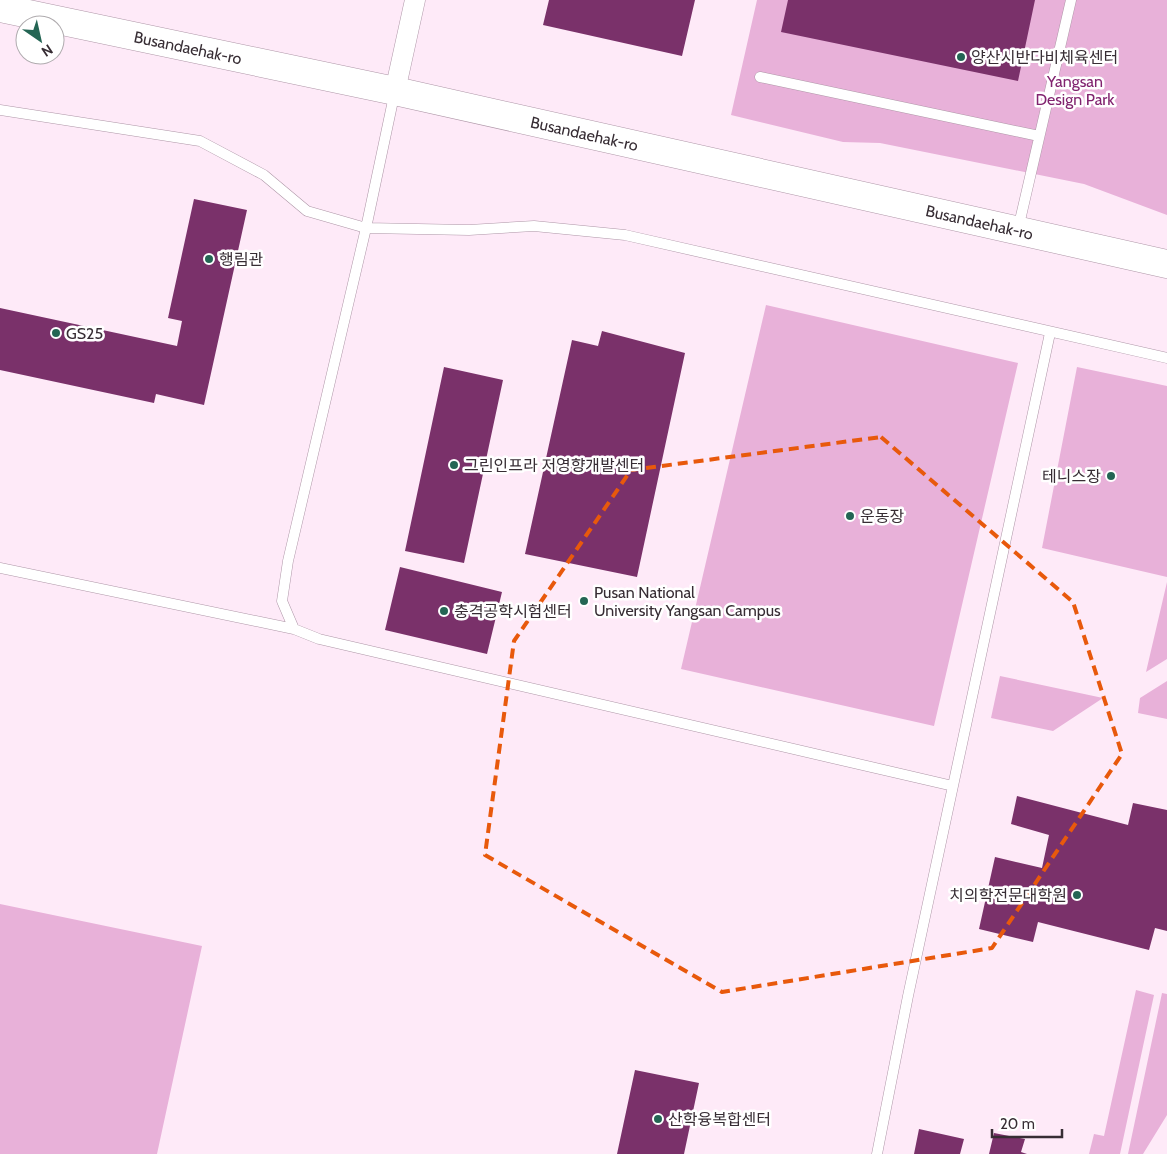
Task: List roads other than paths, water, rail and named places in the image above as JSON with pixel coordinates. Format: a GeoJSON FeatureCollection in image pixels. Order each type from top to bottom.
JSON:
{"type":"FeatureCollection","features":[{"type":"Feature","properties":{"kind":"main road","name":"Busandaehak-ro"},"geometry":{"type":"LineString","coordinates":[[0,8],[394,91],[1167,264]]}},
{"type":"Feature","properties":{"kind":"street"},"geometry":{"type":"LineString","coordinates":[[394,91],[415,0]]}},
{"type":"Feature","properties":{"kind":"lane"},"geometry":{"type":"LineString","coordinates":[[1018,230],[1071,0]]}},
{"type":"Feature","properties":{"kind":"lane"},"geometry":{"type":"LineString","coordinates":[[760,77],[1039,136]]}},
{"type":"Feature","properties":{"kind":"lane"},"geometry":{"type":"LineString","coordinates":[[294,629],[282,600],[288,561],[366,228],[394,91]]}},
{"type":"Feature","properties":{"kind":"lane"},"geometry":{"type":"LineString","coordinates":[[0,110],[200,141],[264,175],[307,211],[366,228],[469,230],[534,226],[625,235],[1050,333],[1167,358]]}},
{"type":"Feature","properties":{"kind":"lane"},"geometry":{"type":"LineString","coordinates":[[877,1154],[908,996],[1050,333]]}},
{"type":"Feature","properties":{"kind":"lane"},"geometry":{"type":"LineString","coordinates":[[0,568],[294,629],[319,638],[953,786]]}},
{"type":"Feature","properties":{"kind":"place","name":"양산시반다비체육센터"},"geometry":{"type":"Point","coordinates":[961,57]}},
{"type":"Feature","properties":{"kind":"place","name":"행림관"},"geometry":{"type":"Point","coordinates":[209,259]}},
{"type":"Feature","properties":{"kind":"place","name":"GS25"},"geometry":{"type":"Point","coordinates":[56,333]}},
{"type":"Feature","properties":{"kind":"place","name":"그린인프라 저영향개발센터"},"geometry":{"type":"Point","coordinates":[454,465]}},
{"type":"Feature","properties":{"kind":"place","name":"테니스장"},"geometry":{"type":"Point","coordinates":[1111,476]}},
{"type":"Feature","properties":{"kind":"place","name":"운동장"},"geometry":{"type":"Point","coordinates":[850,516]}},
{"type":"Feature","properties":{"kind":"place","name":"Pusan National University Yangsan Campus"},"geometry":{"type":"Point","coordinates":[584,601]}},
{"type":"Feature","properties":{"kind":"place","name":"충격공학시험센터"},"geometry":{"type":"Point","coordinates":[444,611]}},
{"type":"Feature","properties":{"kind":"place","name":"치의학전문대학원"},"geometry":{"type":"Point","coordinates":[1077,895]}},
{"type":"Feature","properties":{"kind":"place","name":"산학융복합센터"},"geometry":{"type":"Point","coordinates":[658,1119]}},
{"type":"Feature","properties":{"kind":"park label","name":"Yangsan Design Park"},"geometry":{"type":"Point","coordinates":[1075,90]}}]}
